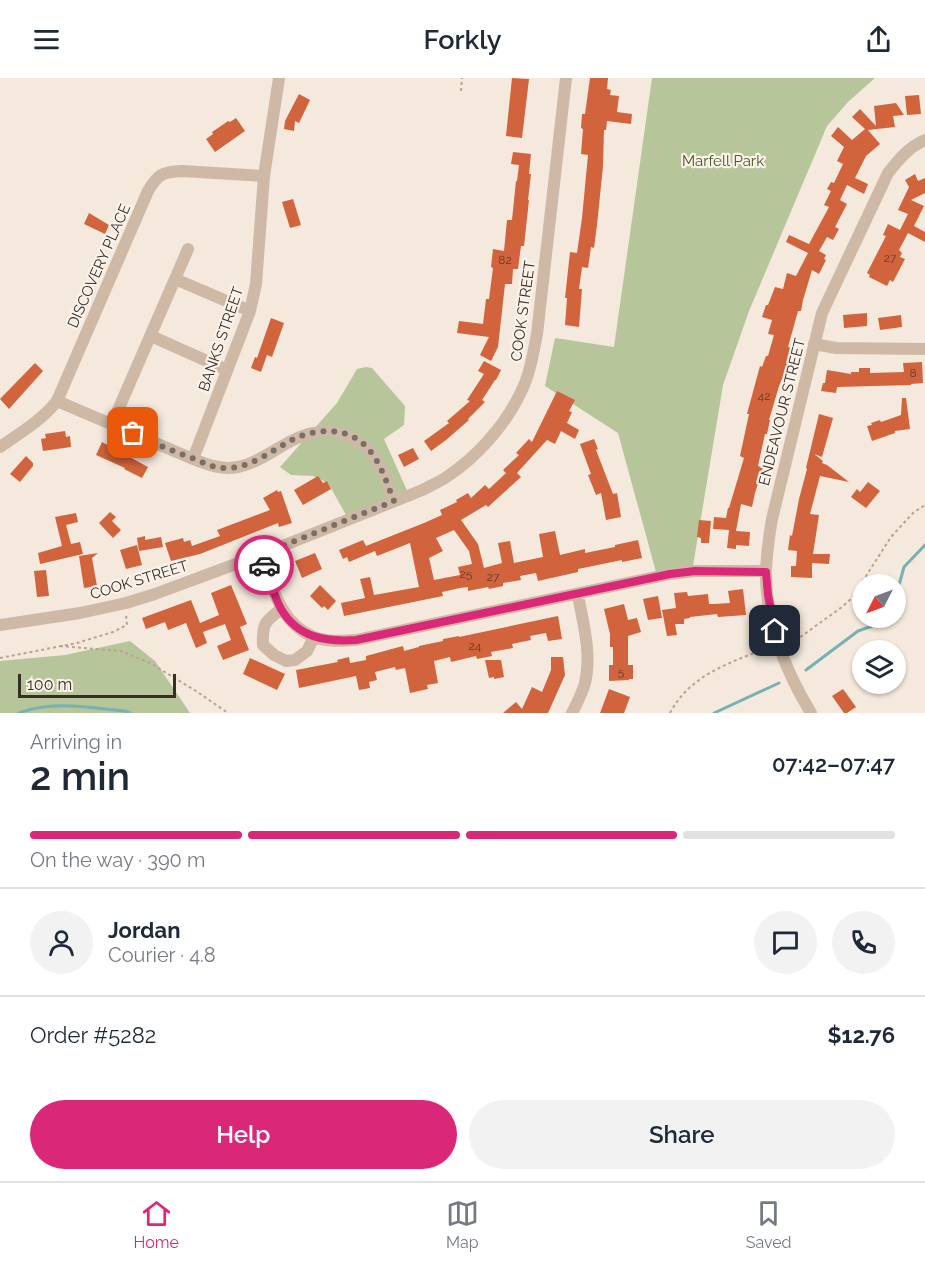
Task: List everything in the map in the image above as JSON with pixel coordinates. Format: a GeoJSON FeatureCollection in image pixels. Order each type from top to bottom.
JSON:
{"type":"FeatureCollection","features":[{"type":"Feature","properties":{"kind":"street","name":"BANKS STREET"},"geometry":{"type":"LineString","coordinates":[[193,459],[250,311],[256,284],[264,176],[279,78]]}},
{"type":"Feature","properties":{"kind":"street","name":"COOK STREET"},"geometry":{"type":"LineString","coordinates":[[0,625],[80,613],[126,603],[260,555],[420,491],[444,478],[487,442],[507,418],[521,393],[530,368],[537,334],[566,78]]}},
{"type":"Feature","properties":{"kind":"street","name":"ENDEAVOUR STREET"},"geometry":{"type":"LineString","coordinates":[[811,713],[793,683],[771,618],[766,572],[772,519],[822,313],[888,173],[908,150],[925,140]]}},
{"type":"Feature","properties":{"kind":"street","name":"DISCOVERY PLACE"},"geometry":{"type":"LineString","coordinates":[[0,447],[39,420],[57,401],[148,191],[160,175],[169,171],[182,171],[264,176]]}},
{"type":"Feature","properties":{"kind":"street"},"geometry":{"type":"LineString","coordinates":[[112,424],[188,249]]}},
{"type":"Feature","properties":{"kind":"street"},"geometry":{"type":"LineString","coordinates":[[175,279],[250,311]]}},
{"type":"Feature","properties":{"kind":"street"},"geometry":{"type":"LineString","coordinates":[[151,336],[227,370]]}},
{"type":"Feature","properties":{"kind":"street"},"geometry":{"type":"LineString","coordinates":[[814,344],[836,348],[925,349]]}},
{"type":"Feature","properties":{"kind":"street"},"geometry":{"type":"LineString","coordinates":[[57,401],[174,452],[225,468],[253,461],[308,433],[324,430],[338,432],[352,437],[369,449],[379,465],[394,501]]}},
{"type":"Feature","properties":{"kind":"street"},"geometry":{"type":"LineString","coordinates":[[260,555],[281,609],[290,621],[314,637],[339,641],[356,640],[670,574],[695,571],[766,572]]}},
{"type":"Feature","properties":{"kind":"street"},"geometry":{"type":"LineString","coordinates":[[572,713],[580,698],[587,666],[587,642],[578,595]]}},
{"type":"Feature","properties":{"kind":"street"},"geometry":{"type":"LineString","coordinates":[[281,609],[268,620],[262,630],[263,645],[274,655],[286,661],[295,660],[307,651],[314,637]]}},
{"type":"Feature","properties":{"kind":"path"},"geometry":{"type":"LineString","coordinates":[[461,91],[462,78]]}},
{"type":"Feature","properties":{"kind":"path"},"geometry":{"type":"LineString","coordinates":[[670,713],[683,694],[700,678],[726,664],[799,638],[842,607],[852,598],[891,537],[913,513],[925,505]]}},
{"type":"Feature","properties":{"kind":"path"},"geometry":{"type":"LineString","coordinates":[[1,658],[77,643],[113,632],[127,625],[126,603]]}},
{"type":"Feature","properties":{"kind":"path"},"geometry":{"type":"LineString","coordinates":[[60,646],[121,651],[150,663],[228,713]]}},
{"type":"Feature","properties":{"kind":"green space","name":"Marfell Park"},"geometry":{"type":"Polygon","coordinates":[[[652,78],[875,78],[848,102],[827,126],[749,311],[723,385],[693,566],[656,572],[618,433],[545,386],[555,338],[614,347],[652,78]]]}},
{"type":"Feature","properties":{"kind":"green space"},"geometry":{"type":"Polygon","coordinates":[[[372,368],[405,406],[404,425],[384,439],[409,495],[349,520],[328,483],[313,476],[291,475],[280,467],[337,403],[357,369],[372,368]]]}},
{"type":"Feature","properties":{"kind":"green space"},"geometry":{"type":"Polygon","coordinates":[[[130,641],[155,661],[190,713],[0,713],[0,661],[65,655],[130,641]]]}},
{"type":"Feature","properties":{"kind":"building"},"geometry":{"type":"Polygon","coordinates":[[[512,78],[529,79],[522,138],[506,136],[512,78]]]}},
{"type":"Feature","properties":{"kind":"building"},"geometry":{"type":"Polygon","coordinates":[[[590,78],[608,78],[607,89],[611,90],[610,95],[619,96],[617,112],[632,114],[631,124],[607,121],[606,130],[604,130],[597,225],[588,268],[582,267],[579,289],[582,289],[579,327],[565,325],[567,298],[565,298],[570,252],[577,253],[582,218],[588,155],[581,154],[583,129],[581,128],[590,78]]]}},
{"type":"Feature","properties":{"kind":"building"},"geometry":{"type":"Polygon","coordinates":[[[299,94],[310,100],[299,123],[295,121],[294,131],[284,129],[285,121],[299,94]]]}},
{"type":"Feature","properties":{"kind":"building"},"geometry":{"type":"Polygon","coordinates":[[[919,95],[921,114],[907,115],[905,96],[919,95]]]}},
{"type":"Feature","properties":{"kind":"building"},"geometry":{"type":"Polygon","coordinates":[[[896,103],[904,115],[893,116],[895,127],[868,130],[880,144],[866,156],[855,178],[868,184],[864,194],[847,185],[840,200],[847,204],[835,227],[839,229],[833,240],[827,237],[819,251],[826,255],[824,259],[826,260],[819,274],[812,270],[801,311],[798,311],[788,347],[793,348],[779,386],[767,434],[765,434],[758,466],[763,468],[752,507],[741,504],[736,531],[750,532],[749,546],[736,545],[736,549],[727,548],[729,530],[713,529],[714,517],[726,518],[744,458],[740,456],[749,414],[747,414],[760,366],[762,367],[768,356],[774,335],[768,334],[772,320],[762,317],[775,287],[783,289],[787,273],[796,276],[808,253],[786,242],[789,235],[809,244],[829,207],[824,205],[831,191],[827,189],[831,182],[834,183],[843,164],[837,161],[844,147],[831,136],[838,127],[852,140],[865,129],[852,117],[860,109],[876,126],[874,106],[896,103]]]}},
{"type":"Feature","properties":{"kind":"building"},"geometry":{"type":"Polygon","coordinates":[[[236,118],[245,131],[215,152],[206,139],[213,134],[212,132],[236,118]]]}},
{"type":"Feature","properties":{"kind":"building"},"geometry":{"type":"Polygon","coordinates":[[[513,152],[531,154],[529,200],[524,246],[521,246],[518,269],[513,269],[512,284],[505,284],[498,347],[491,361],[480,355],[489,337],[457,333],[459,321],[483,324],[486,299],[489,299],[493,249],[504,251],[507,220],[512,220],[519,165],[511,164],[513,152]]]}},
{"type":"Feature","properties":{"kind":"building"},"geometry":{"type":"Polygon","coordinates":[[[915,174],[918,181],[925,178],[925,193],[911,200],[924,206],[914,226],[925,232],[925,242],[908,233],[899,250],[902,253],[900,257],[905,259],[893,282],[890,280],[887,286],[869,277],[867,273],[886,236],[883,235],[888,224],[900,230],[908,214],[898,210],[909,187],[905,180],[915,174]]]}},
{"type":"Feature","properties":{"kind":"building"},"geometry":{"type":"Polygon","coordinates":[[[293,199],[301,225],[290,228],[282,202],[293,199]]]}},
{"type":"Feature","properties":{"kind":"building"},"geometry":{"type":"Polygon","coordinates":[[[89,213],[109,225],[105,234],[84,224],[89,213]]]}},
{"type":"Feature","properties":{"kind":"building"},"geometry":{"type":"Polygon","coordinates":[[[867,313],[867,326],[844,328],[843,315],[867,313]]]}},
{"type":"Feature","properties":{"kind":"building"},"geometry":{"type":"Polygon","coordinates":[[[901,315],[902,327],[880,330],[878,318],[901,315]]]}},
{"type":"Feature","properties":{"kind":"building"},"geometry":{"type":"Polygon","coordinates":[[[271,318],[284,323],[272,357],[267,355],[261,372],[251,368],[255,357],[257,358],[271,318]]]}},
{"type":"Feature","properties":{"kind":"building"},"geometry":{"type":"Polygon","coordinates":[[[484,361],[501,370],[482,400],[485,402],[469,420],[431,451],[424,441],[449,423],[447,421],[470,401],[467,400],[484,374],[478,371],[484,361]]]}},
{"type":"Feature","properties":{"kind":"building"},"geometry":{"type":"Polygon","coordinates":[[[922,362],[923,383],[837,387],[836,393],[821,391],[827,370],[851,374],[851,372],[859,372],[859,368],[870,368],[870,373],[904,372],[903,363],[922,362]]]}},
{"type":"Feature","properties":{"kind":"building"},"geometry":{"type":"Polygon","coordinates":[[[35,363],[43,371],[9,409],[0,399],[35,363]]]}},
{"type":"Feature","properties":{"kind":"building"},"geometry":{"type":"Polygon","coordinates":[[[557,391],[575,400],[569,411],[572,412],[567,423],[579,430],[575,439],[561,431],[555,444],[547,440],[517,473],[521,477],[488,507],[486,505],[461,520],[478,544],[484,568],[502,563],[498,543],[510,541],[514,563],[543,557],[539,534],[555,531],[560,555],[585,549],[585,553],[638,540],[642,558],[578,569],[578,572],[538,581],[536,573],[520,576],[521,580],[503,583],[503,586],[468,591],[468,587],[460,588],[442,592],[443,596],[344,616],[341,603],[365,598],[360,579],[370,577],[374,595],[419,587],[410,543],[377,556],[375,551],[349,562],[347,557],[343,559],[339,550],[363,540],[366,546],[424,523],[442,515],[440,510],[457,502],[456,500],[468,493],[471,498],[485,485],[489,489],[506,473],[503,470],[519,455],[516,453],[529,439],[532,442],[557,391]],[[454,530],[436,538],[443,551],[429,558],[434,580],[460,575],[458,567],[472,564],[469,551],[454,530]]]}},
{"type":"Feature","properties":{"kind":"building"},"geometry":{"type":"Polygon","coordinates":[[[902,398],[906,398],[910,429],[895,431],[895,433],[872,441],[867,426],[901,415],[902,398]]]}},
{"type":"Feature","properties":{"kind":"building"},"geometry":{"type":"Polygon","coordinates":[[[819,414],[833,418],[822,457],[814,454],[823,461],[822,463],[849,482],[820,476],[810,514],[819,515],[813,554],[830,554],[829,564],[812,563],[812,578],[791,577],[791,566],[796,566],[797,551],[788,550],[790,535],[792,536],[819,414]]]}},
{"type":"Feature","properties":{"kind":"building"},"geometry":{"type":"Polygon","coordinates":[[[65,431],[66,437],[70,436],[71,447],[43,451],[41,439],[46,438],[45,434],[65,431]]]}},
{"type":"Feature","properties":{"kind":"building"},"geometry":{"type":"Polygon","coordinates":[[[594,439],[613,494],[617,493],[621,517],[606,520],[601,493],[596,495],[588,475],[591,474],[580,444],[594,439]]]}},
{"type":"Feature","properties":{"kind":"building"},"geometry":{"type":"Polygon","coordinates":[[[102,442],[148,467],[142,478],[96,455],[102,442]]]}},
{"type":"Feature","properties":{"kind":"building"},"geometry":{"type":"Polygon","coordinates":[[[413,448],[419,459],[404,467],[398,455],[413,448]]]}},
{"type":"Feature","properties":{"kind":"building"},"geometry":{"type":"Polygon","coordinates":[[[26,456],[33,466],[20,482],[10,474],[26,456]]]}},
{"type":"Feature","properties":{"kind":"building"},"geometry":{"type":"Polygon","coordinates":[[[318,476],[323,483],[327,481],[331,489],[303,505],[294,490],[318,476]]]}},
{"type":"Feature","properties":{"kind":"building"},"geometry":{"type":"Polygon","coordinates":[[[868,482],[880,491],[866,508],[851,497],[857,489],[860,492],[868,482]]]}},
{"type":"Feature","properties":{"kind":"building"},"geometry":{"type":"Polygon","coordinates":[[[277,490],[281,491],[292,523],[279,527],[278,523],[200,554],[171,561],[165,543],[183,538],[184,542],[190,540],[192,546],[220,536],[217,530],[270,510],[263,498],[277,490]]]}},
{"type":"Feature","properties":{"kind":"building"},"geometry":{"type":"Polygon","coordinates":[[[110,512],[116,517],[112,521],[121,530],[113,538],[99,523],[110,512]]]}},
{"type":"Feature","properties":{"kind":"building"},"geometry":{"type":"Polygon","coordinates":[[[76,513],[78,522],[66,525],[71,544],[80,542],[83,554],[40,564],[38,553],[62,546],[55,517],[76,513]]]}},
{"type":"Feature","properties":{"kind":"building"},"geometry":{"type":"Polygon","coordinates":[[[699,520],[711,521],[709,543],[701,543],[701,538],[697,537],[699,520]]]}},
{"type":"Feature","properties":{"kind":"building"},"geometry":{"type":"Polygon","coordinates":[[[145,536],[145,540],[161,537],[163,547],[139,551],[137,538],[145,536]]]}},
{"type":"Feature","properties":{"kind":"building"},"geometry":{"type":"Polygon","coordinates":[[[137,545],[142,565],[126,569],[120,550],[137,545]]]}},
{"type":"Feature","properties":{"kind":"building"},"geometry":{"type":"Polygon","coordinates":[[[98,553],[92,558],[97,586],[84,588],[79,556],[98,553]]]}},
{"type":"Feature","properties":{"kind":"building"},"geometry":{"type":"Polygon","coordinates":[[[315,553],[322,569],[302,578],[295,561],[315,553]]]}},
{"type":"Feature","properties":{"kind":"building"},"geometry":{"type":"Polygon","coordinates":[[[46,570],[49,596],[37,597],[34,571],[46,570]]]}},
{"type":"Feature","properties":{"kind":"building"},"geometry":{"type":"Polygon","coordinates":[[[231,585],[247,624],[240,627],[249,650],[223,660],[217,646],[231,640],[225,624],[203,632],[207,643],[196,648],[186,623],[168,630],[165,622],[146,629],[142,618],[191,600],[200,623],[219,615],[211,593],[231,585]]]}},
{"type":"Feature","properties":{"kind":"building"},"geometry":{"type":"Polygon","coordinates":[[[320,585],[336,601],[328,610],[324,606],[322,608],[310,596],[320,585]]]}},
{"type":"Feature","properties":{"kind":"building"},"geometry":{"type":"Polygon","coordinates":[[[743,589],[746,615],[718,617],[717,614],[690,617],[684,619],[684,624],[675,624],[677,635],[667,636],[662,610],[676,608],[674,593],[687,592],[688,596],[708,594],[709,604],[714,604],[730,603],[728,591],[743,589]]]}},
{"type":"Feature","properties":{"kind":"building"},"geometry":{"type":"Polygon","coordinates":[[[658,596],[662,618],[648,620],[643,599],[658,596]]]}},
{"type":"Feature","properties":{"kind":"building"},"geometry":{"type":"Polygon","coordinates":[[[624,604],[628,620],[637,618],[641,632],[628,636],[628,665],[633,665],[633,679],[609,681],[609,665],[613,665],[613,647],[610,647],[610,634],[604,609],[624,604]]]}},
{"type":"Feature","properties":{"kind":"building"},"geometry":{"type":"Polygon","coordinates":[[[558,616],[562,639],[548,641],[546,633],[530,636],[531,640],[512,644],[513,648],[491,652],[492,656],[477,659],[476,656],[451,662],[450,657],[434,661],[438,683],[427,685],[428,689],[410,693],[405,668],[396,670],[395,667],[375,672],[377,680],[369,682],[370,688],[359,690],[356,676],[299,688],[296,670],[338,662],[337,660],[349,657],[350,663],[366,660],[366,656],[403,646],[404,651],[443,641],[443,639],[558,616]]]}},
{"type":"Feature","properties":{"kind":"building"},"geometry":{"type":"Polygon","coordinates":[[[551,657],[563,657],[565,675],[548,713],[503,713],[516,702],[522,709],[532,687],[542,692],[551,670],[551,657]]]}},
{"type":"Feature","properties":{"kind":"building"},"geometry":{"type":"Polygon","coordinates":[[[250,658],[285,674],[277,690],[243,674],[250,658]]]}},
{"type":"Feature","properties":{"kind":"building"},"geometry":{"type":"Polygon","coordinates":[[[485,660],[501,660],[504,677],[489,678],[485,660]]]}},
{"type":"Feature","properties":{"kind":"building"},"geometry":{"type":"Polygon","coordinates":[[[609,689],[630,697],[624,713],[600,713],[609,689]]]}},
{"type":"Feature","properties":{"kind":"building"},"geometry":{"type":"Polygon","coordinates":[[[843,689],[856,707],[847,713],[844,713],[832,696],[843,689]]]}},
{"type":"Feature","properties":{"kind":"waterway"},"geometry":{"type":"LineString","coordinates":[[902,574],[904,567],[925,545]]}},
{"type":"Feature","properties":{"kind":"waterway"},"geometry":{"type":"LineString","coordinates":[[806,670],[858,631],[866,628]]}},
{"type":"Feature","properties":{"kind":"waterway"},"geometry":{"type":"LineString","coordinates":[[714,713],[779,683]]}},
{"type":"Feature","properties":{"kind":"waterway"},"geometry":{"type":"LineString","coordinates":[[19,713],[58,706],[99,708],[130,713]]}},
{"type":"Feature","properties":{"kind":"way so far"},"geometry":{"type":"LineString","coordinates":[[133,433],[174,452],[225,468],[240,466],[271,453],[308,433],[324,430],[352,437],[369,449],[379,465],[394,501],[260,555],[264,565]]}},
{"type":"Feature","properties":{"kind":"route"},"geometry":{"type":"LineString","coordinates":[[264,565],[281,609],[290,621],[314,637],[326,640],[356,640],[670,574],[695,571],[766,572],[771,618],[775,631]]}}]}
